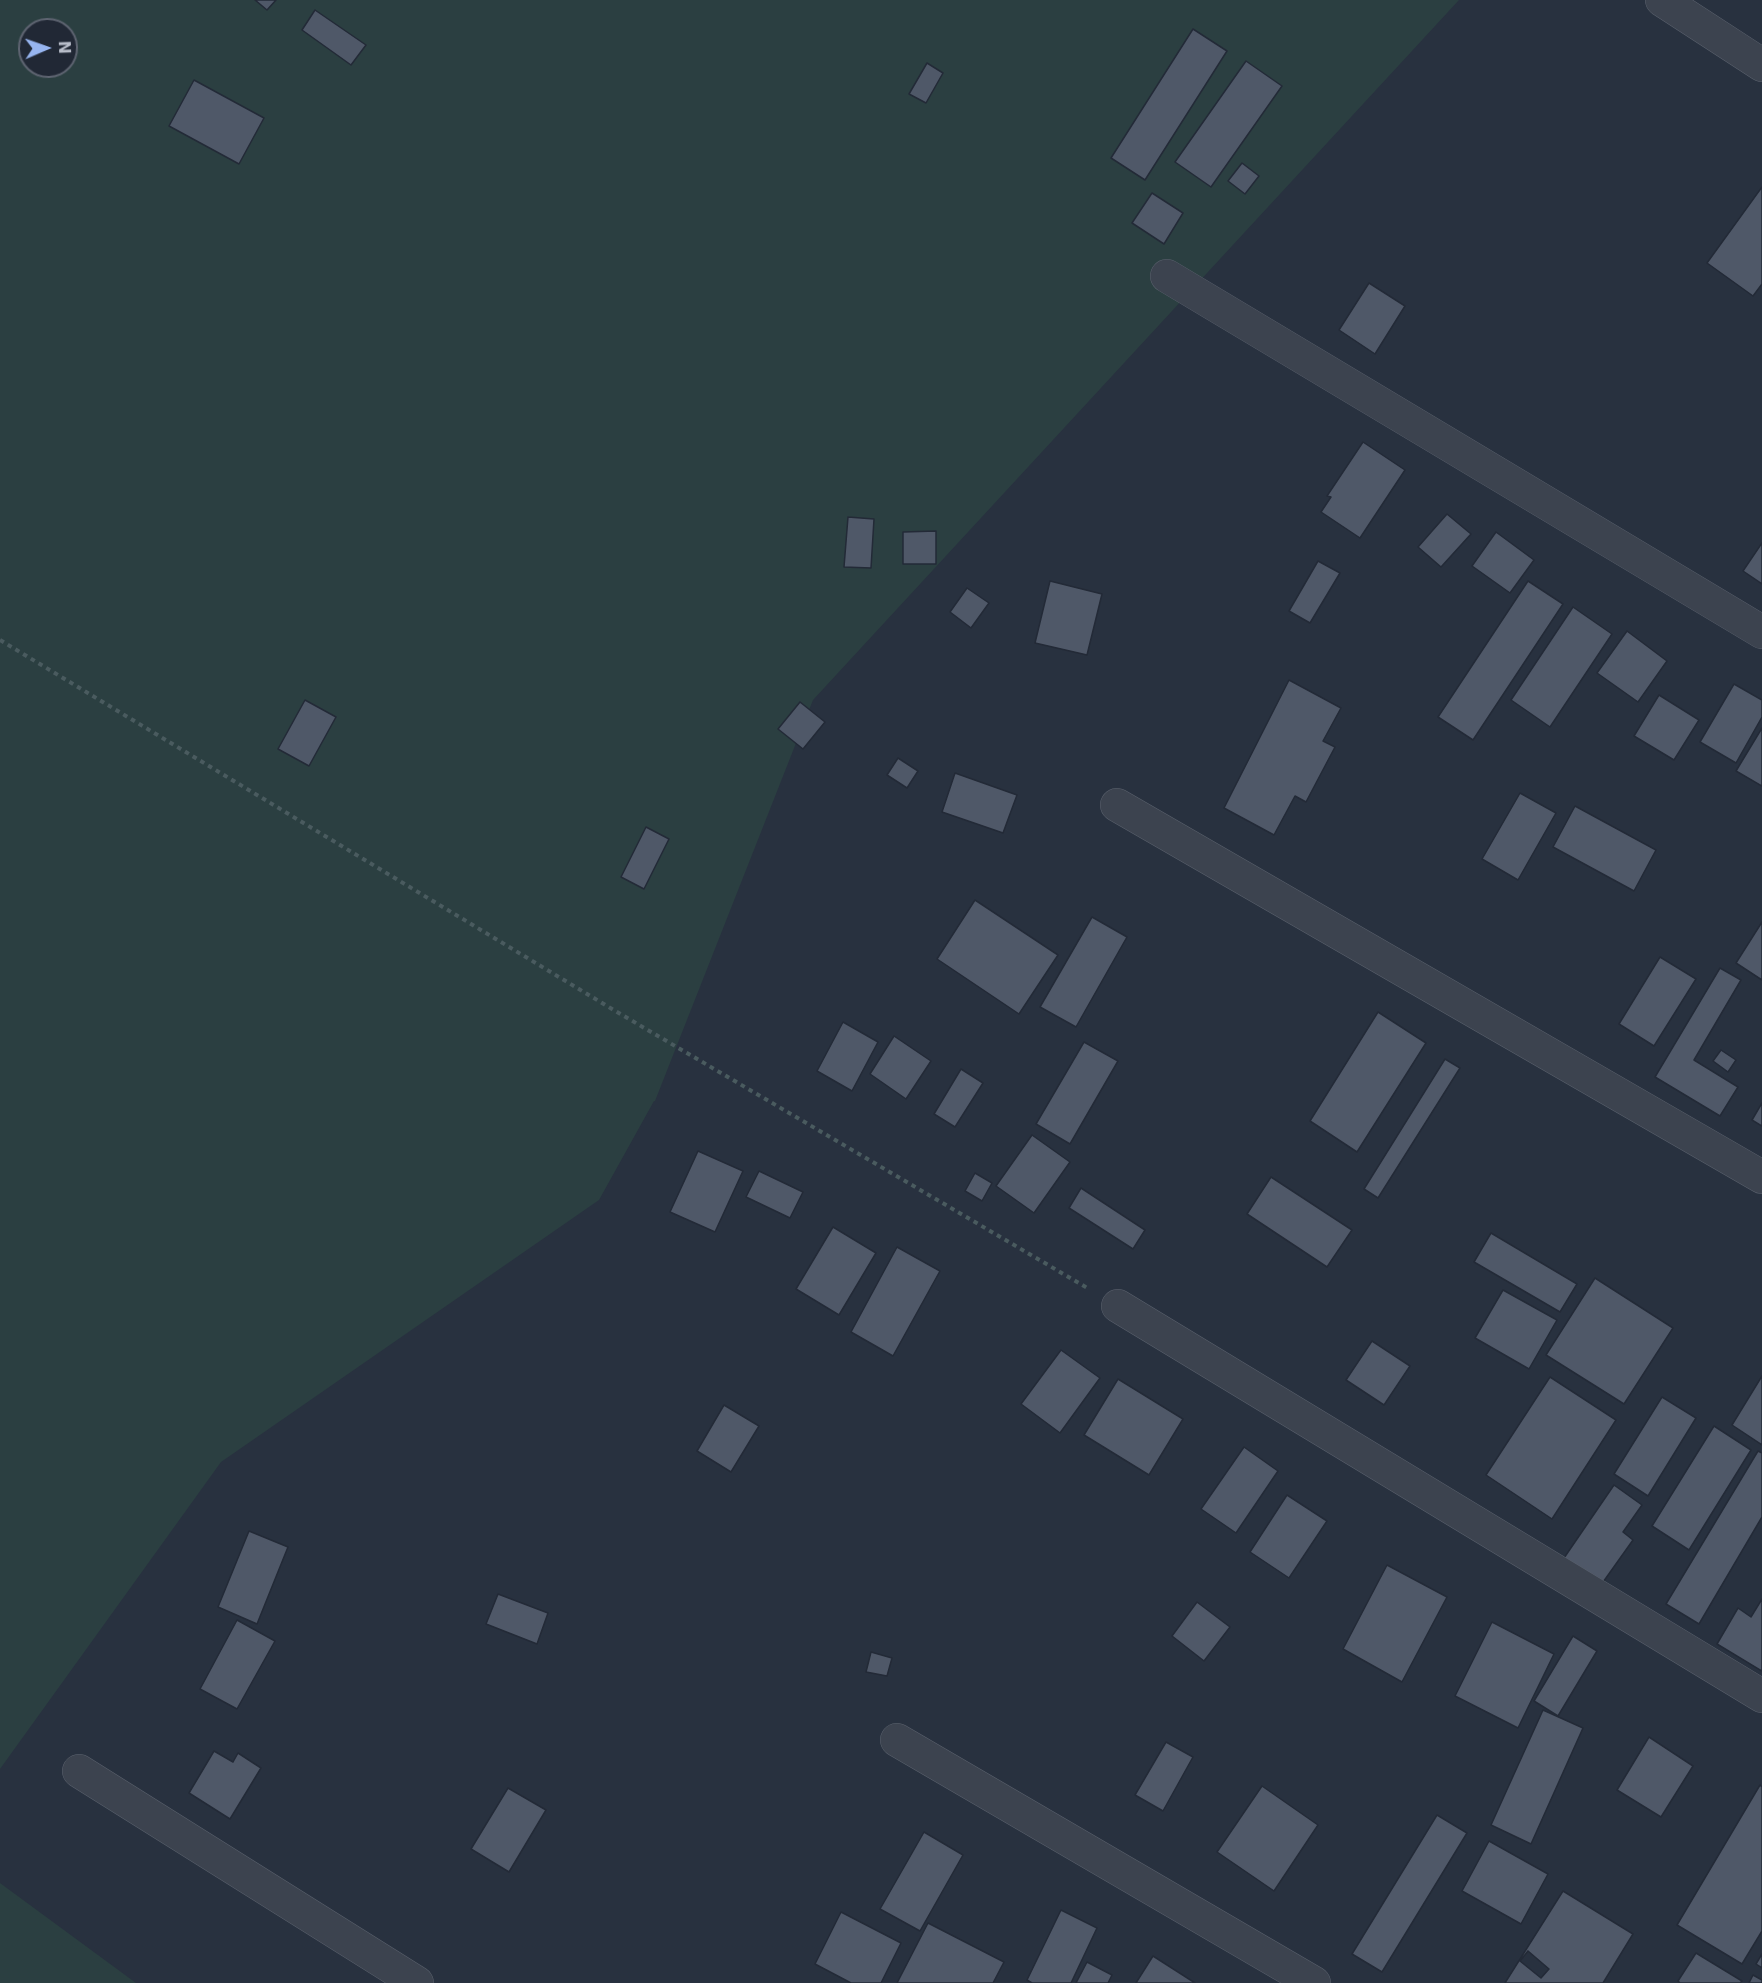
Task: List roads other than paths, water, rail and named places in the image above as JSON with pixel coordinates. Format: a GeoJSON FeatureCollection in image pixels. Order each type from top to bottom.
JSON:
{"type":"FeatureCollection","features":[{"type":"Feature","properties":{"kind":"street"},"geometry":{"type":"LineString","coordinates":[[1662,0],[1762,65]]}},
{"type":"Feature","properties":{"kind":"street"},"geometry":{"type":"LineString","coordinates":[[1167,276],[1762,632]]}},
{"type":"Feature","properties":{"kind":"street"},"geometry":{"type":"LineString","coordinates":[[1117,806],[1762,1178]]}},
{"type":"Feature","properties":{"kind":"street"},"geometry":{"type":"LineString","coordinates":[[1118,1306],[1762,1696]]}},
{"type":"Feature","properties":{"kind":"street"},"geometry":{"type":"LineString","coordinates":[[897,1740],[1314,1983]]}},
{"type":"Feature","properties":{"kind":"street"},"geometry":{"type":"LineString","coordinates":[[79,1772],[417,1983]]}}]}
